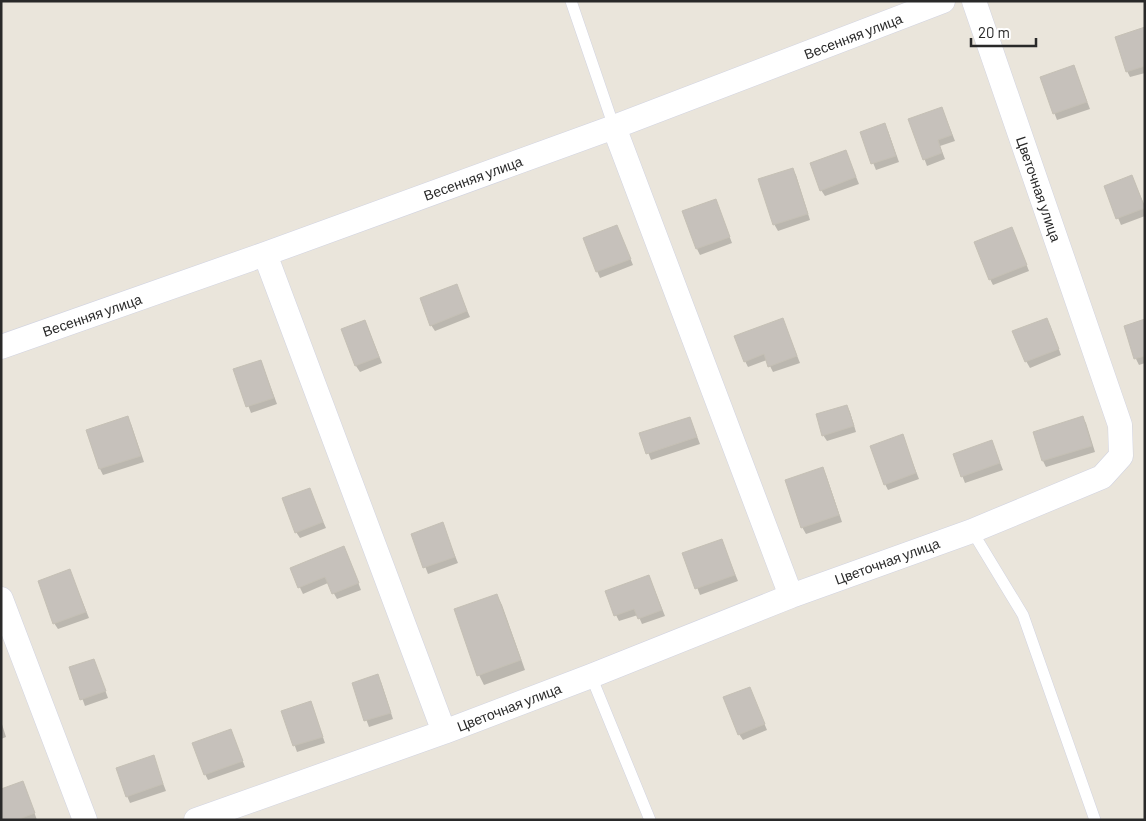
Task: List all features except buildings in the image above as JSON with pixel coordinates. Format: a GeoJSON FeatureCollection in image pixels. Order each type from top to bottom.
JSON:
{"type":"FeatureCollection","features":[{"type":"Feature","properties":{"kind":"street","name":"Весенняя улица"},"geometry":{"type":"LineString","coordinates":[[1,347],[265,254],[614,127],[943,1]]}},
{"type":"Feature","properties":{"kind":"street","name":"Цветочная улица"},"geometry":{"type":"LineString","coordinates":[[196,820],[444,732],[591,676],[791,596],[972,531],[1102,477],[1121,456],[1120,425],[974,1]]}},
{"type":"Feature","properties":{"kind":"street"},"geometry":{"type":"LineString","coordinates":[[614,127],[791,596]]}},
{"type":"Feature","properties":{"kind":"street"},"geometry":{"type":"LineString","coordinates":[[265,254],[444,732]]}},
{"type":"Feature","properties":{"kind":"street"},"geometry":{"type":"LineString","coordinates":[[1,600],[85,820]]}},
{"type":"Feature","properties":{"kind":"lane"},"geometry":{"type":"LineString","coordinates":[[571,1],[614,127]]}},
{"type":"Feature","properties":{"kind":"lane"},"geometry":{"type":"LineString","coordinates":[[972,531],[1023,615],[1095,820]]}},
{"type":"Feature","properties":{"kind":"lane"},"geometry":{"type":"LineString","coordinates":[[591,676],[650,820]]}}]}
